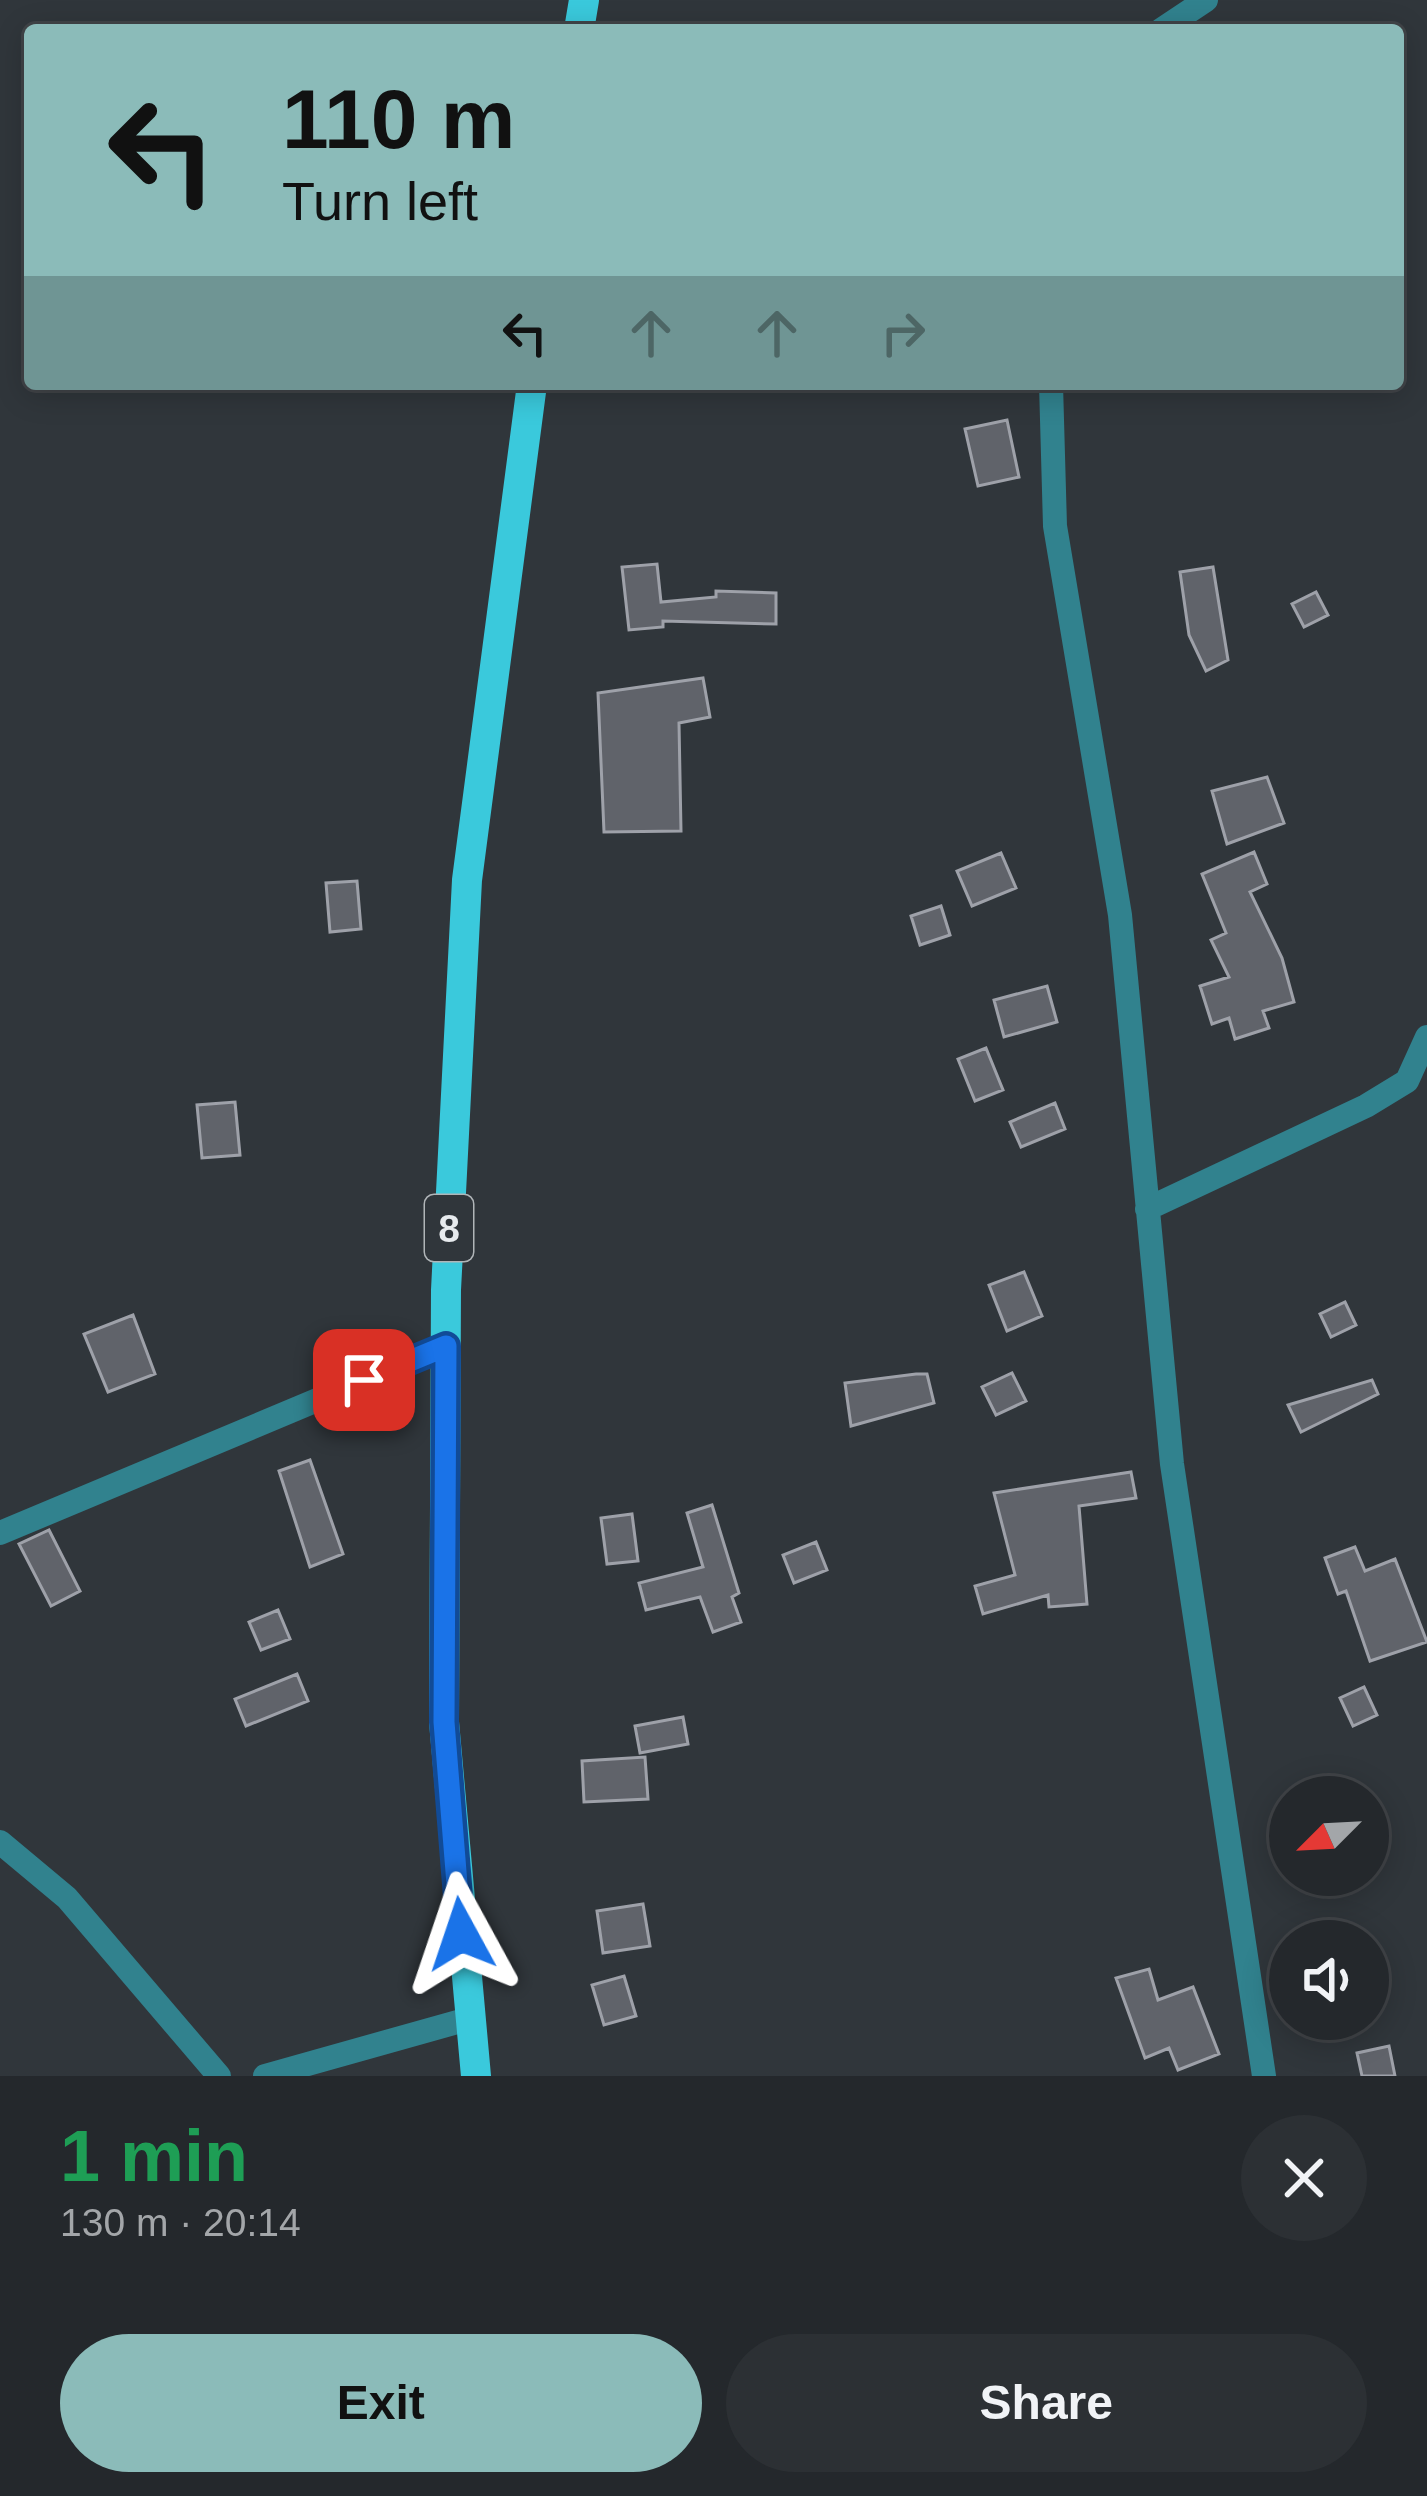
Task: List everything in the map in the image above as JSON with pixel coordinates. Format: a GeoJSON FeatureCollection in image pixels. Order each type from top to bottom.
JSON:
{"type":"FeatureCollection","features":[{"type":"Feature","properties":{"kind":"main road","name":"8"},"geometry":{"type":"LineString","coordinates":[[476,2076],[444,1722],[446,1346],[467,880],[531,390]]}},
{"type":"Feature","properties":{"kind":"street"},"geometry":{"type":"LineString","coordinates":[[1169,24],[1205,0]]}},
{"type":"Feature","properties":{"kind":"street"},"geometry":{"type":"LineString","coordinates":[[1051,390],[1055,526],[1120,915],[1172,1463],[1264,2076]]}},
{"type":"Feature","properties":{"kind":"street"},"geometry":{"type":"LineString","coordinates":[[1147,1209],[1366,1106],[1407,1081],[1427,1037]]}},
{"type":"Feature","properties":{"kind":"street"},"geometry":{"type":"LineString","coordinates":[[0,1534],[446,1346]]}},
{"type":"Feature","properties":{"kind":"street"},"geometry":{"type":"LineString","coordinates":[[0,1842],[67,1898],[218,2076]]}},
{"type":"Feature","properties":{"kind":"street"},"geometry":{"type":"LineString","coordinates":[[265,2076],[468,2019]]}},
{"type":"Feature","properties":{"kind":"building"},"geometry":{"type":"Polygon","coordinates":[[[1007,420],[1019,477],[978,486],[965,429],[1007,420]]]}},
{"type":"Feature","properties":{"kind":"building"},"geometry":{"type":"Polygon","coordinates":[[[657,564],[661,602],[716,597],[716,591],[776,593],[776,624],[663,621],[663,627],[629,630],[622,567],[657,564]]]}},
{"type":"Feature","properties":{"kind":"building"},"geometry":{"type":"Polygon","coordinates":[[[1213,567],[1228,660],[1206,671],[1189,635],[1180,572],[1213,567]]]}},
{"type":"Feature","properties":{"kind":"building"},"geometry":{"type":"Polygon","coordinates":[[[1316,592],[1328,615],[1304,627],[1292,604],[1316,592]]]}},
{"type":"Feature","properties":{"kind":"building"},"geometry":{"type":"Polygon","coordinates":[[[703,678],[710,717],[679,723],[681,831],[604,832],[598,693],[703,678]]]}},
{"type":"Feature","properties":{"kind":"building"},"geometry":{"type":"Polygon","coordinates":[[[1267,777],[1284,823],[1227,844],[1212,791],[1267,777]]]}},
{"type":"Feature","properties":{"kind":"building"},"geometry":{"type":"Polygon","coordinates":[[[1254,852],[1267,884],[1250,892],[1282,958],[1294,1002],[1263,1011],[1269,1028],[1235,1039],[1229,1018],[1212,1024],[1200,986],[1229,977],[1211,940],[1226,933],[1202,874],[1254,852]]]}},
{"type":"Feature","properties":{"kind":"building"},"geometry":{"type":"Polygon","coordinates":[[[1001,853],[1016,888],[972,906],[957,871],[1001,853]]]}},
{"type":"Feature","properties":{"kind":"building"},"geometry":{"type":"Polygon","coordinates":[[[357,881],[361,929],[330,932],[326,883],[357,881]]]}},
{"type":"Feature","properties":{"kind":"building"},"geometry":{"type":"Polygon","coordinates":[[[941,906],[950,935],[920,945],[911,916],[941,906]]]}},
{"type":"Feature","properties":{"kind":"building"},"geometry":{"type":"Polygon","coordinates":[[[1047,986],[1057,1022],[1004,1037],[994,1000],[1047,986]]]}},
{"type":"Feature","properties":{"kind":"building"},"geometry":{"type":"Polygon","coordinates":[[[986,1048],[1003,1090],[975,1101],[958,1059],[986,1048]]]}},
{"type":"Feature","properties":{"kind":"building"},"geometry":{"type":"Polygon","coordinates":[[[235,1102],[240,1155],[202,1158],[197,1105],[235,1102]]]}},
{"type":"Feature","properties":{"kind":"building"},"geometry":{"type":"Polygon","coordinates":[[[1055,1103],[1065,1129],[1021,1147],[1010,1122],[1055,1103]]]}},
{"type":"Feature","properties":{"kind":"building"},"geometry":{"type":"Polygon","coordinates":[[[1024,1272],[1042,1316],[1007,1331],[989,1285],[1024,1272]]]}},
{"type":"Feature","properties":{"kind":"building"},"geometry":{"type":"Polygon","coordinates":[[[1345,1302],[1356,1325],[1331,1337],[1320,1314],[1345,1302]]]}},
{"type":"Feature","properties":{"kind":"building"},"geometry":{"type":"Polygon","coordinates":[[[133,1315],[155,1374],[108,1392],[84,1334],[133,1315]]]}},
{"type":"Feature","properties":{"kind":"building"},"geometry":{"type":"Polygon","coordinates":[[[1012,1373],[1026,1401],[996,1415],[982,1387],[1012,1373]]]}},
{"type":"Feature","properties":{"kind":"building"},"geometry":{"type":"Polygon","coordinates":[[[927,1374],[934,1403],[851,1426],[845,1383],[927,1374]]]}},
{"type":"Feature","properties":{"kind":"building"},"geometry":{"type":"Polygon","coordinates":[[[1372,1380],[1378,1394],[1301,1432],[1288,1405],[1372,1380]]]}},
{"type":"Feature","properties":{"kind":"building"},"geometry":{"type":"Polygon","coordinates":[[[310,1460],[343,1554],[310,1567],[279,1471],[310,1460]]]}},
{"type":"Feature","properties":{"kind":"building"},"geometry":{"type":"Polygon","coordinates":[[[1131,1472],[1136,1498],[1079,1506],[1087,1604],[1049,1607],[1048,1595],[983,1614],[975,1586],[1015,1575],[994,1493],[1131,1472]]]}},
{"type":"Feature","properties":{"kind":"building"},"geometry":{"type":"Polygon","coordinates":[[[712,1505],[739,1593],[732,1597],[741,1622],[713,1632],[700,1597],[646,1610],[639,1583],[703,1567],[687,1513],[712,1505]]]}},
{"type":"Feature","properties":{"kind":"building"},"geometry":{"type":"Polygon","coordinates":[[[632,1514],[638,1561],[607,1564],[601,1518],[632,1514]]]}},
{"type":"Feature","properties":{"kind":"building"},"geometry":{"type":"Polygon","coordinates":[[[49,1530],[80,1591],[51,1606],[19,1544],[49,1530]]]}},
{"type":"Feature","properties":{"kind":"building"},"geometry":{"type":"Polygon","coordinates":[[[816,1542],[827,1570],[794,1583],[783,1555],[816,1542]]]}},
{"type":"Feature","properties":{"kind":"building"},"geometry":{"type":"Polygon","coordinates":[[[1355,1547],[1365,1571],[1395,1559],[1427,1642],[1370,1661],[1346,1591],[1338,1594],[1325,1558],[1355,1547]]]}},
{"type":"Feature","properties":{"kind":"building"},"geometry":{"type":"Polygon","coordinates":[[[278,1610],[290,1639],[261,1650],[249,1622],[278,1610]]]}},
{"type":"Feature","properties":{"kind":"building"},"geometry":{"type":"Polygon","coordinates":[[[297,1674],[308,1701],[246,1726],[235,1699],[297,1674]]]}},
{"type":"Feature","properties":{"kind":"building"},"geometry":{"type":"Polygon","coordinates":[[[1364,1687],[1377,1715],[1353,1726],[1340,1698],[1364,1687]]]}},
{"type":"Feature","properties":{"kind":"building"},"geometry":{"type":"Polygon","coordinates":[[[683,1717],[688,1744],[640,1753],[635,1726],[683,1717]]]}},
{"type":"Feature","properties":{"kind":"building"},"geometry":{"type":"Polygon","coordinates":[[[645,1757],[648,1799],[584,1802],[582,1761],[645,1757]]]}},
{"type":"Feature","properties":{"kind":"building"},"geometry":{"type":"Polygon","coordinates":[[[643,1904],[650,1946],[603,1953],[597,1911],[643,1904]]]}},
{"type":"Feature","properties":{"kind":"building"},"geometry":{"type":"Polygon","coordinates":[[[1149,1969],[1158,2000],[1193,1987],[1219,2054],[1178,2070],[1169,2048],[1145,2058],[1116,1978],[1149,1969]]]}},
{"type":"Feature","properties":{"kind":"building"},"geometry":{"type":"Polygon","coordinates":[[[624,1976],[636,2016],[604,2025],[592,1985],[624,1976]]]}},
{"type":"Feature","properties":{"kind":"building"},"geometry":{"type":"Polygon","coordinates":[[[1389,2046],[1395,2076],[1362,2076],[1357,2053],[1389,2046]]]}},
{"type":"Feature","properties":{"kind":"route"},"geometry":{"type":"LineString","coordinates":[[364,1380],[446,1346],[444,1722],[461,1934]]}}]}
